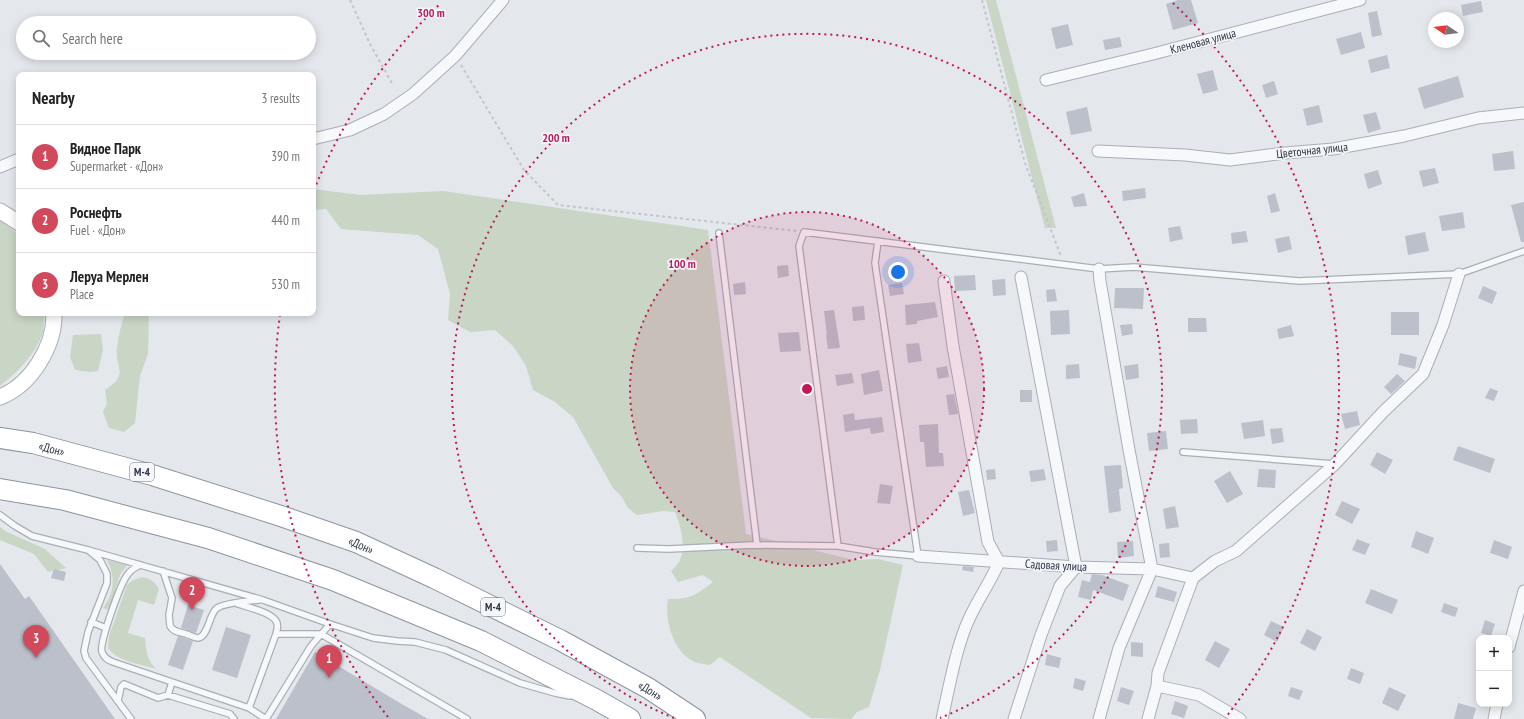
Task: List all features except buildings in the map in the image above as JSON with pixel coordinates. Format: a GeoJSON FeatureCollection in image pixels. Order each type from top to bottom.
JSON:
{"type":"FeatureCollection","features":[{"type":"Feature","properties":{"kind":"highway","name":"«Дон»"},"geometry":{"type":"LineString","coordinates":[[0,438],[33,443],[152,475],[281,516],[356,542],[434,578],[560,640],[648,688],[696,719]]}},
{"type":"Feature","properties":{"kind":"highway"},"geometry":{"type":"LineString","coordinates":[[0,489],[65,500],[208,538],[333,580],[481,641],[597,700],[630,719]]}},
{"type":"Feature","properties":{"kind":"main road"},"geometry":{"type":"LineString","coordinates":[[0,211],[16,221]]}},
{"type":"Feature","properties":{"kind":"main road"},"geometry":{"type":"LineString","coordinates":[[0,397],[10,393],[31,373],[47,348],[55,316]]}},
{"type":"Feature","properties":{"kind":"street"},"geometry":{"type":"LineString","coordinates":[[316,139],[350,130],[384,114],[413,94],[456,56],[503,0]]}},
{"type":"Feature","properties":{"kind":"street","name":"Кленовая улица"},"geometry":{"type":"LineString","coordinates":[[1046,80],[1153,54],[1360,0]]}},
{"type":"Feature","properties":{"kind":"street","name":"Цветочная улица"},"geometry":{"type":"LineString","coordinates":[[1098,151],[1185,155],[1230,160],[1333,149],[1404,136],[1478,118],[1524,113]]}},
{"type":"Feature","properties":{"kind":"street"},"geometry":{"type":"LineString","coordinates":[[0,167],[16,160]]}},
{"type":"Feature","properties":{"kind":"street"},"geometry":{"type":"LineString","coordinates":[[1099,269],[1129,450],[1152,569],[1119,648],[1099,719]]}},
{"type":"Feature","properties":{"kind":"street"},"geometry":{"type":"LineString","coordinates":[[1148,719],[1157,686],[1158,672],[1193,578],[1215,561],[1236,551],[1335,464],[1383,412],[1423,374],[1443,325],[1459,274]]}},
{"type":"Feature","properties":{"kind":"street"},"geometry":{"type":"LineString","coordinates":[[1014,719],[1041,635],[1060,586],[1076,567],[1021,277]]}},
{"type":"Feature","properties":{"kind":"street"},"geometry":{"type":"LineString","coordinates":[[942,719],[962,638],[969,619],[992,580],[999,562],[988,542],[953,346],[944,281]]}},
{"type":"Feature","properties":{"kind":"street","name":"Садовая улица"},"geometry":{"type":"LineString","coordinates":[[918,556],[1076,567],[1152,569],[1193,578]]}},
{"type":"Feature","properties":{"kind":"street"},"geometry":{"type":"LineString","coordinates":[[1512,636],[1524,592]]}},
{"type":"Feature","properties":{"kind":"street"},"geometry":{"type":"LineString","coordinates":[[1157,686],[1199,695],[1240,719]]}},
{"type":"Feature","properties":{"kind":"street"},"geometry":{"type":"LineString","coordinates":[[1494,719],[1496,707]]}},
{"type":"Feature","properties":{"kind":"lane"},"geometry":{"type":"LineString","coordinates":[[838,546],[799,246],[804,232],[1099,269],[1134,267],[1299,281],[1459,274],[1524,251]]}},
{"type":"Feature","properties":{"kind":"lane"},"geometry":{"type":"LineString","coordinates":[[719,233],[757,545]]}},
{"type":"Feature","properties":{"kind":"lane"},"geometry":{"type":"LineString","coordinates":[[637,548],[757,545],[838,546],[875,552],[918,556],[875,263],[878,241]]}},
{"type":"Feature","properties":{"kind":"lane"},"geometry":{"type":"LineString","coordinates":[[1183,452],[1335,464]]}},
{"type":"Feature","properties":{"kind":"lane"},"geometry":{"type":"LineString","coordinates":[[0,516],[32,536],[88,550],[262,600],[374,638],[415,642],[446,650],[520,683],[555,693],[597,700]]}},
{"type":"Feature","properties":{"kind":"lane"},"geometry":{"type":"LineString","coordinates":[[88,550],[100,560],[107,574],[107,582],[91,622],[84,651],[86,658],[131,719]]}},
{"type":"Feature","properties":{"kind":"lane"},"geometry":{"type":"LineString","coordinates":[[140,565],[128,573],[124,580],[106,628],[102,644],[102,652],[105,658],[249,708],[266,719],[311,646],[330,624]]}},
{"type":"Feature","properties":{"kind":"lane"},"geometry":{"type":"LineString","coordinates":[[163,571],[172,598],[169,622],[172,629],[197,638],[206,632],[214,610],[217,608],[236,603],[262,600]]}},
{"type":"Feature","properties":{"kind":"lane"},"geometry":{"type":"LineString","coordinates":[[236,603],[271,615],[277,622],[278,628],[249,708]]}},
{"type":"Feature","properties":{"kind":"lane"},"geometry":{"type":"LineString","coordinates":[[91,622],[106,628]]}},
{"type":"Feature","properties":{"kind":"lane"},"geometry":{"type":"LineString","coordinates":[[276,634],[321,634],[467,719]]}},
{"type":"Feature","properties":{"kind":"lane"},"geometry":{"type":"LineString","coordinates":[[168,695],[172,682]]}},
{"type":"Feature","properties":{"kind":"lane"},"geometry":{"type":"LineString","coordinates":[[118,700],[121,687],[124,684],[158,698],[168,695],[230,714],[234,719]]}},
{"type":"Feature","properties":{"kind":"path"},"geometry":{"type":"LineString","coordinates":[[350,0],[370,44],[393,85]]}},
{"type":"Feature","properties":{"kind":"path"},"geometry":{"type":"LineString","coordinates":[[982,0],[1025,163],[1064,264]]}},
{"type":"Feature","properties":{"kind":"path"},"geometry":{"type":"LineString","coordinates":[[456,56],[524,170],[558,205],[804,232]]}},
{"type":"Feature","properties":{"kind":"green space"},"geometry":{"type":"Polygon","coordinates":[[[986,0],[996,0],[1056,228],[1045,228],[986,0]]]}},
{"type":"Feature","properties":{"kind":"green space"},"geometry":{"type":"Polygon","coordinates":[[[316,189],[360,195],[443,191],[708,230],[746,534],[854,560],[878,559],[903,565],[880,670],[869,707],[857,712],[851,719],[811,718],[720,657],[710,665],[698,663],[683,653],[672,637],[669,627],[667,608],[668,599],[692,596],[713,582],[703,575],[678,582],[671,571],[679,562],[683,550],[681,530],[675,512],[663,511],[637,515],[627,507],[622,497],[613,488],[573,417],[555,402],[533,390],[526,366],[513,346],[495,330],[470,332],[448,320],[450,294],[438,249],[418,235],[341,229],[326,209],[316,210],[316,189]]]}},
{"type":"Feature","properties":{"kind":"green space"},"geometry":{"type":"Polygon","coordinates":[[[0,220],[16,233],[16,316],[45,316],[43,332],[36,348],[20,369],[0,386],[0,220]]]}},
{"type":"Feature","properties":{"kind":"green space"},"geometry":{"type":"Polygon","coordinates":[[[124,316],[149,316],[148,354],[140,376],[135,423],[124,432],[109,428],[103,412],[107,403],[105,390],[117,380],[120,371],[117,349],[124,316]]]}},
{"type":"Feature","properties":{"kind":"green space"},"geometry":{"type":"Polygon","coordinates":[[[101,334],[103,350],[98,371],[90,372],[75,370],[70,357],[73,335],[101,334]]]}},
{"type":"Feature","properties":{"kind":"green space"},"geometry":{"type":"Polygon","coordinates":[[[0,527],[5,531],[45,549],[66,568],[48,572],[34,554],[0,540],[0,527]]]}},
{"type":"Feature","properties":{"kind":"green space"},"geometry":{"type":"Polygon","coordinates":[[[107,560],[127,565],[120,575],[109,610],[103,608],[110,597],[113,579],[107,560]]]}},
{"type":"Feature","properties":{"kind":"green space"},"geometry":{"type":"Polygon","coordinates":[[[142,577],[152,581],[159,589],[154,605],[138,600],[128,633],[145,638],[149,659],[156,669],[130,662],[112,653],[108,648],[109,636],[127,585],[133,580],[142,577]]]}},
{"type":"Feature","properties":{"kind":"place","name":"Роснефть"},"geometry":{"type":"Point","coordinates":[192,610]}},
{"type":"Feature","properties":{"kind":"place","name":"Леруа Мерлен"},"geometry":{"type":"Point","coordinates":[36,658]}},
{"type":"Feature","properties":{"kind":"place","name":"Видное Парк"},"geometry":{"type":"Point","coordinates":[329,678]}}]}
